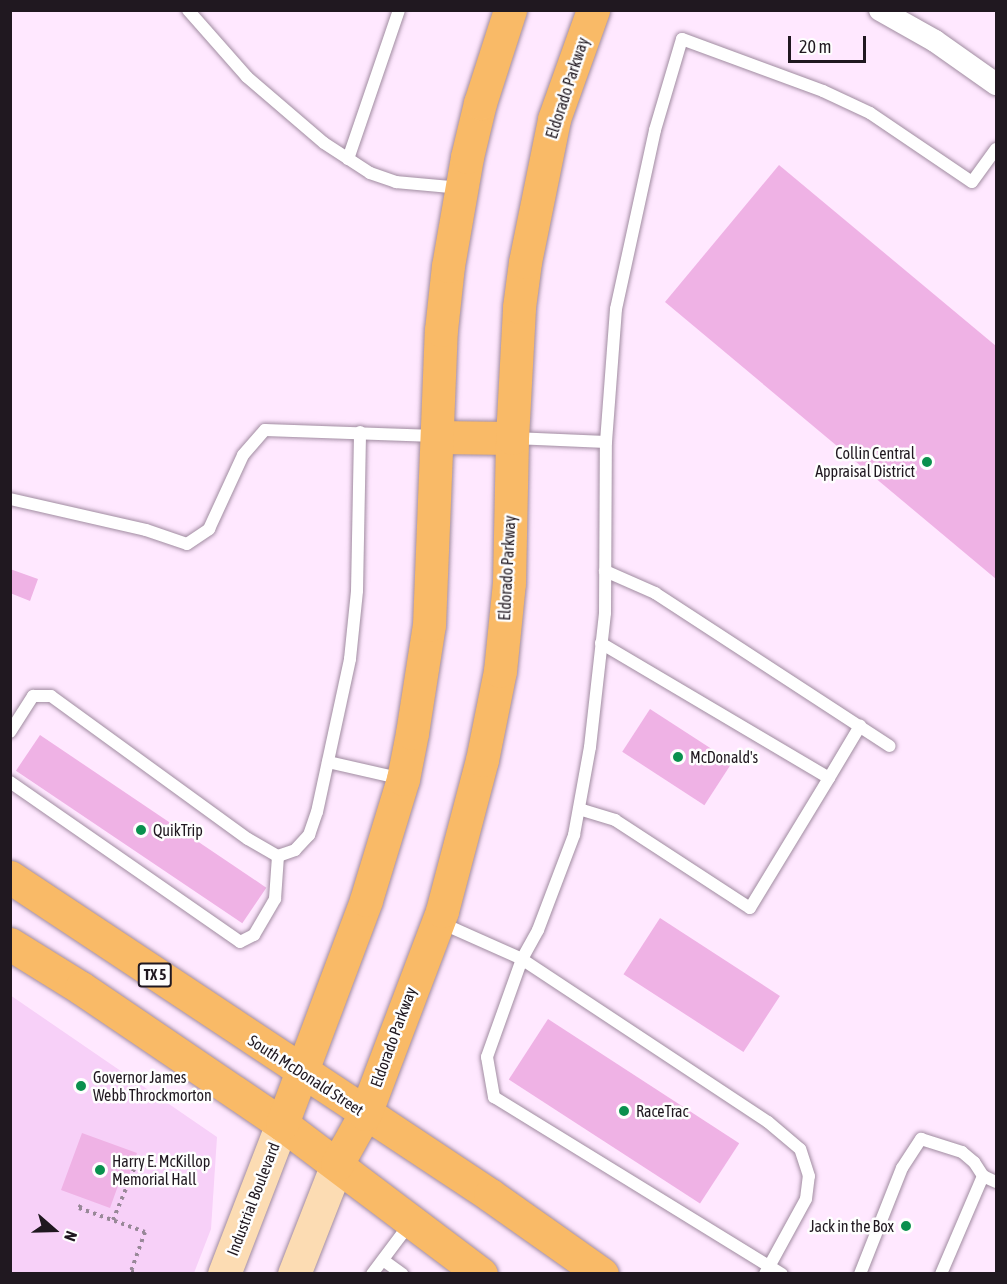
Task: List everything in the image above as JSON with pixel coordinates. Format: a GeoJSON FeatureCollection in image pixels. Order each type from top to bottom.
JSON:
{"type":"FeatureCollection","features":[{"type":"Feature","properties":{"kind":"main road"},"geometry":{"type":"LineString","coordinates":[[282,1124],[366,900],[403,779],[423,677],[429,625],[441,330],[461,188],[480,103],[510,10]]}},
{"type":"Feature","properties":{"kind":"main road","name":"Eldorado Parkway"},"geometry":{"type":"LineString","coordinates":[[337,1164],[365,1114],[438,921],[465,833],[500,671],[509,583],[512,438],[519,307],[533,216],[555,119],[592,10]]}},
{"type":"Feature","properties":{"kind":"main road"},"geometry":{"type":"LineString","coordinates":[[437,436],[512,438]]}},
{"type":"Feature","properties":{"kind":"main road","name":"South McDonald Street"},"geometry":{"type":"LineString","coordinates":[[10,877],[602,1274]]}},
{"type":"Feature","properties":{"kind":"main road"},"geometry":{"type":"LineString","coordinates":[[81,988],[101,938]]}},
{"type":"Feature","properties":{"kind":"main road"},"geometry":{"type":"LineString","coordinates":[[10,944],[81,988],[282,1124],[413,1220],[482,1274]]}},
{"type":"Feature","properties":{"kind":"main road","name":"Industrial Boulevard"},"geometry":{"type":"LineString","coordinates":[[224,1274],[282,1124]]}},
{"type":"Feature","properties":{"kind":"main road"},"geometry":{"type":"LineString","coordinates":[[294,1274],[337,1164]]}},
{"type":"Feature","properties":{"kind":"street"},"geometry":{"type":"LineString","coordinates":[[880,10],[935,41],[996,84]]}},
{"type":"Feature","properties":{"kind":"lane"},"geometry":{"type":"LineString","coordinates":[[188,10],[247,77],[324,143],[348,159],[370,173],[396,182],[461,188]]}},
{"type":"Feature","properties":{"kind":"lane"},"geometry":{"type":"LineString","coordinates":[[348,159],[399,10]]}},
{"type":"Feature","properties":{"kind":"lane"},"geometry":{"type":"LineString","coordinates":[[782,1274],[768,1269],[494,1097],[487,1057],[522,960],[538,930],[574,836],[590,747],[602,643],[606,442],[616,309],[655,130],[682,39],[823,91],[870,113],[972,182],[996,149]]}},
{"type":"Feature","properties":{"kind":"lane"},"geometry":{"type":"LineString","coordinates":[[10,499],[146,530],[187,544],[209,529],[243,455],[265,430],[437,436]]}},
{"type":"Feature","properties":{"kind":"lane"},"geometry":{"type":"LineString","coordinates":[[10,732],[33,696],[51,696],[248,839],[278,856],[296,850],[309,835],[317,812],[350,659],[357,591],[360,432]]}},
{"type":"Feature","properties":{"kind":"lane"},"geometry":{"type":"LineString","coordinates":[[512,438],[606,442]]}},
{"type":"Feature","properties":{"kind":"lane"},"geometry":{"type":"LineString","coordinates":[[605,571],[656,592],[890,746]]}},
{"type":"Feature","properties":{"kind":"lane"},"geometry":{"type":"LineString","coordinates":[[602,643],[829,778]]}},
{"type":"Feature","properties":{"kind":"lane"},"geometry":{"type":"LineString","coordinates":[[579,809],[615,820],[750,908],[860,726]]}},
{"type":"Feature","properties":{"kind":"lane"},"geometry":{"type":"LineString","coordinates":[[328,762],[403,779]]}},
{"type":"Feature","properties":{"kind":"lane"},"geometry":{"type":"LineString","coordinates":[[10,782],[240,942],[254,935],[275,899],[278,856]]}},
{"type":"Feature","properties":{"kind":"lane"},"geometry":{"type":"LineString","coordinates":[[438,921],[522,960],[768,1122],[800,1149],[809,1176],[806,1199],[768,1269]]}},
{"type":"Feature","properties":{"kind":"lane"},"geometry":{"type":"LineString","coordinates":[[860,1274],[902,1168],[921,1139],[962,1152],[974,1162],[983,1176],[996,1182]]}},
{"type":"Feature","properties":{"kind":"lane"},"geometry":{"type":"LineString","coordinates":[[941,1274],[983,1176]]}},
{"type":"Feature","properties":{"kind":"lane"},"geometry":{"type":"LineString","coordinates":[[372,1274],[413,1220]]}},
{"type":"Feature","properties":{"kind":"lane"},"geometry":{"type":"LineString","coordinates":[[383,1260],[402,1274]]}},
{"type":"Feature","properties":{"kind":"path"},"geometry":{"type":"LineString","coordinates":[[113,1220],[134,1169],[132,1168]]}},
{"type":"Feature","properties":{"kind":"path"},"geometry":{"type":"LineString","coordinates":[[81,1205],[80,1208],[145,1232],[131,1271],[138,1274]]}},
{"type":"Feature","properties":{"kind":"shaded area"},"geometry":{"type":"Polygon","coordinates":[[[10,995],[217,1137],[211,1229],[194,1273],[11,1273],[10,995]]]}},
{"type":"Feature","properties":{"kind":"building","name":"Collin Central Appraisal District"},"geometry":{"type":"Polygon","coordinates":[[[779,165],[996,346],[996,579],[665,302],[779,165]]]}},
{"type":"Feature","properties":{"kind":"building"},"geometry":{"type":"Polygon","coordinates":[[[10,569],[38,579],[30,601],[10,593],[10,569]]]}},
{"type":"Feature","properties":{"kind":"building","name":"McDonald's"},"geometry":{"type":"Polygon","coordinates":[[[650,709],[732,762],[704,805],[622,752],[650,709]]]}},
{"type":"Feature","properties":{"kind":"building","name":"QuikTrip"},"geometry":{"type":"Polygon","coordinates":[[[40,735],[266,888],[242,923],[16,771],[40,735]]]}},
{"type":"Feature","properties":{"kind":"building"},"geometry":{"type":"Polygon","coordinates":[[[660,918],[780,996],[743,1052],[624,974],[660,918]]]}},
{"type":"Feature","properties":{"kind":"building","name":"RaceTrac"},"geometry":{"type":"Polygon","coordinates":[[[548,1019],[739,1143],[700,1204],[509,1079],[548,1019]]]}},
{"type":"Feature","properties":{"kind":"building","name":"Harry E. McKillop Memorial Hall"},"geometry":{"type":"Polygon","coordinates":[[[82,1133],[137,1153],[129,1175],[123,1172],[110,1208],[61,1190],[82,1133]]]}},
{"type":"Feature","properties":{"kind":"place","name":"Collin Central Appraisal District"},"geometry":{"type":"Point","coordinates":[927,462]}},
{"type":"Feature","properties":{"kind":"place","name":"McDonald's"},"geometry":{"type":"Point","coordinates":[678,757]}},
{"type":"Feature","properties":{"kind":"place","name":"QuikTrip"},"geometry":{"type":"Point","coordinates":[141,830]}},
{"type":"Feature","properties":{"kind":"place","name":"Governor James Webb Throckmorton"},"geometry":{"type":"Point","coordinates":[81,1086]}},
{"type":"Feature","properties":{"kind":"place","name":"RaceTrac"},"geometry":{"type":"Point","coordinates":[624,1111]}},
{"type":"Feature","properties":{"kind":"place","name":"Harry E. McKillop Memorial Hall"},"geometry":{"type":"Point","coordinates":[100,1170]}},
{"type":"Feature","properties":{"kind":"place","name":"Jack in the Box"},"geometry":{"type":"Point","coordinates":[906,1226]}}]}
